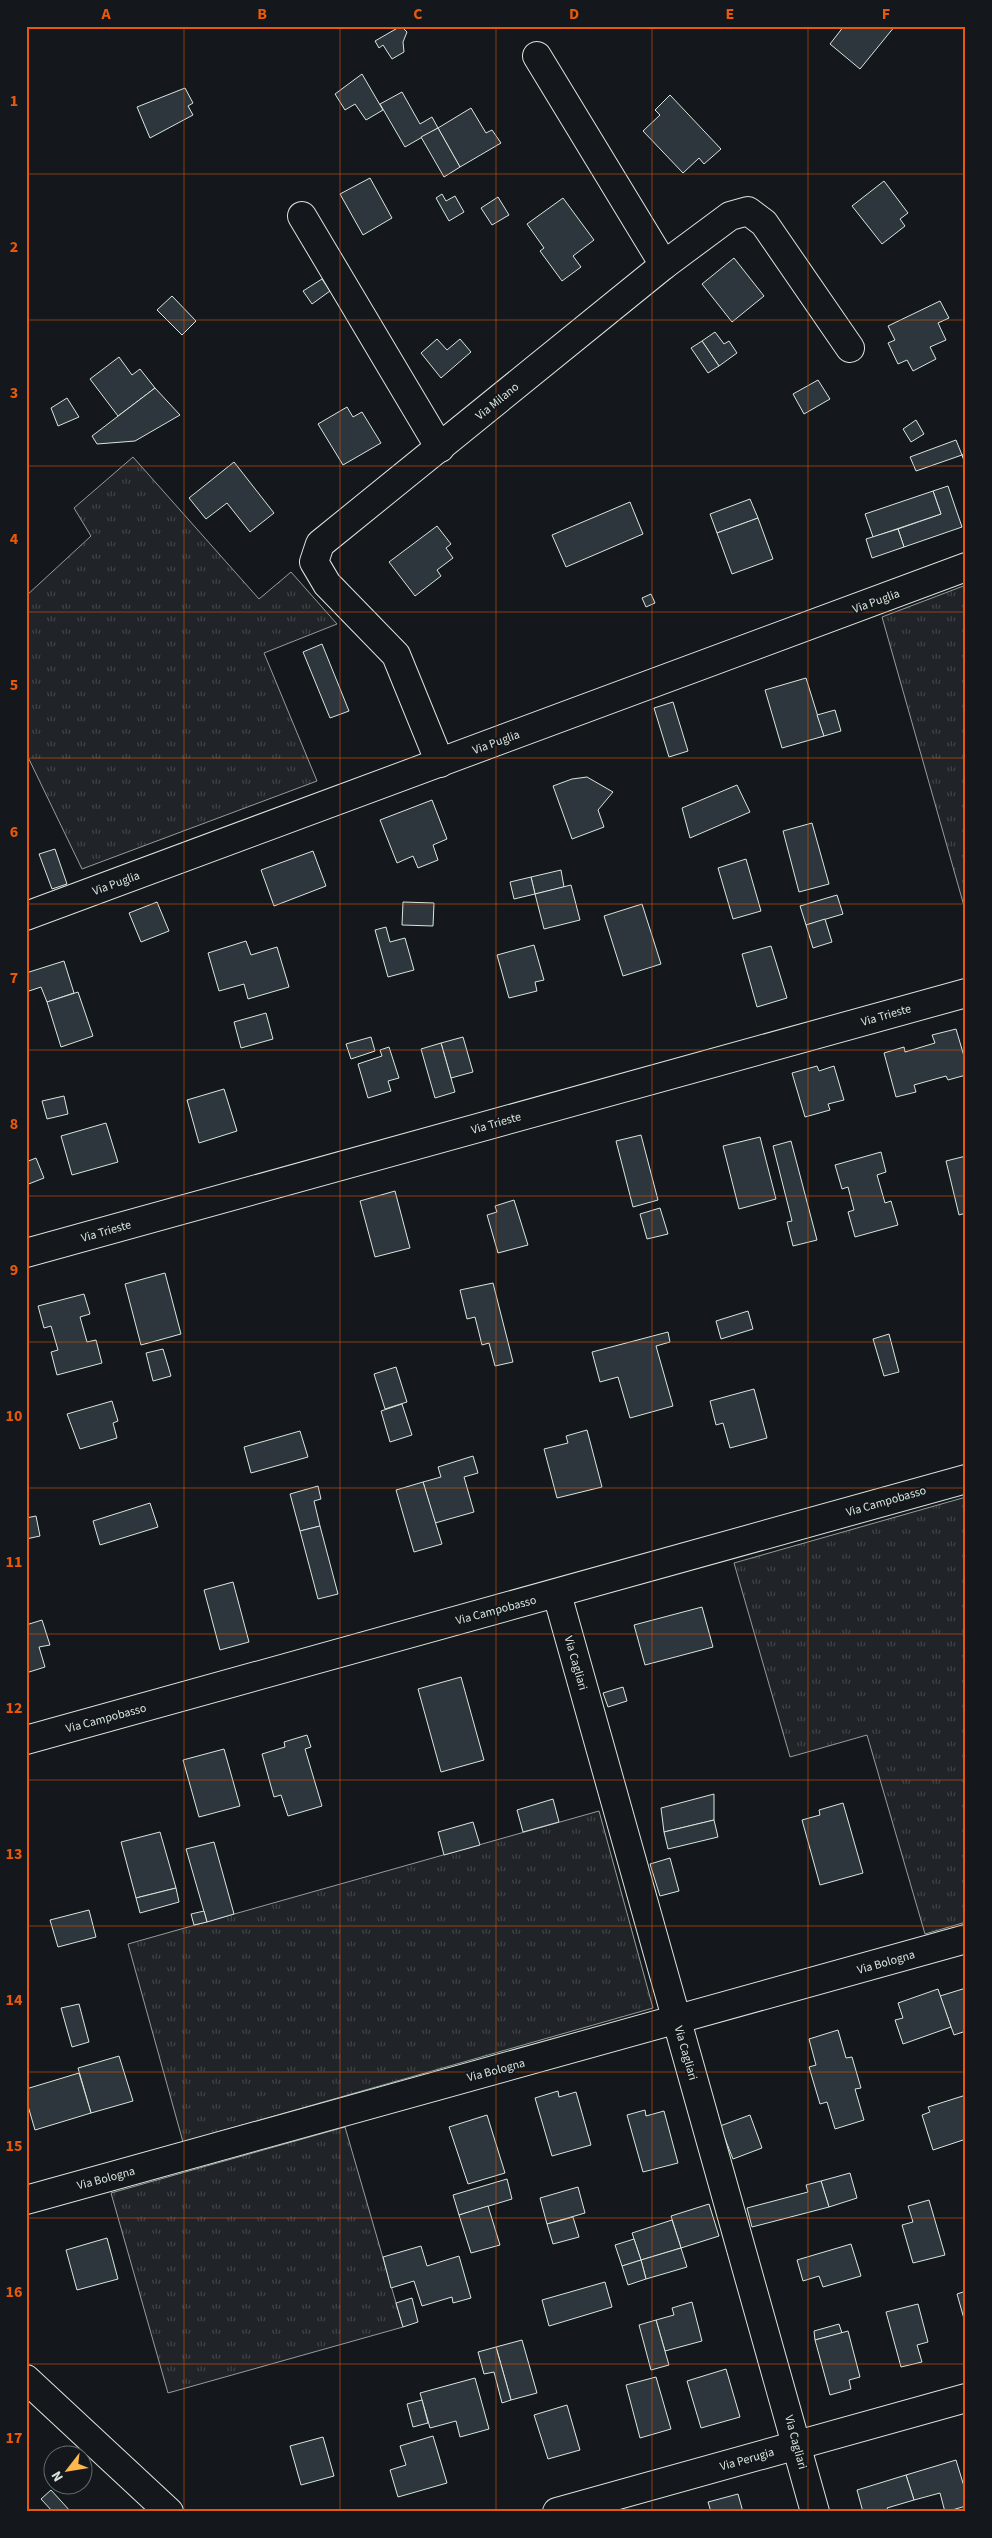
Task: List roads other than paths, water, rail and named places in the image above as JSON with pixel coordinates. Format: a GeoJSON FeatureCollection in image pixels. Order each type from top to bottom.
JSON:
{"type":"FeatureCollection","features":[{"type":"Feature","properties":{"kind":"street"},"geometry":{"type":"LineString","coordinates":[[537,56],[664,265]]}},
{"type":"Feature","properties":{"kind":"street","name":"Via Milano"},"geometry":{"type":"LineString","coordinates":[[440,763],[396,655],[327,584],[314,562],[320,544],[664,265],[730,216],[748,211],[764,223],[850,348]]}},
{"type":"Feature","properties":{"kind":"street"},"geometry":{"type":"LineString","coordinates":[[302,216],[440,448]]}},
{"type":"Feature","properties":{"kind":"street","name":"Via Puglia"},"geometry":{"type":"LineString","coordinates":[[26,916],[966,567]]}},
{"type":"Feature","properties":{"kind":"street","name":"Via Trieste"},"geometry":{"type":"LineString","coordinates":[[26,1254],[966,992]]}},
{"type":"Feature","properties":{"kind":"street","name":"Via Campobasso"},"geometry":{"type":"LineString","coordinates":[[26,1740],[556,1594],[966,1478]]}},
{"type":"Feature","properties":{"kind":"street","name":"Via Cagliari"},"geometry":{"type":"LineString","coordinates":[[556,1594],[815,2512]]}},
{"type":"Feature","properties":{"kind":"street","name":"Via Bologna"},"geometry":{"type":"LineString","coordinates":[[26,2200],[966,1940]]}},
{"type":"Feature","properties":{"kind":"street"},"geometry":{"type":"LineString","coordinates":[[26,2379],[169,2512]]}},
{"type":"Feature","properties":{"kind":"street","name":"Via Perugia"},"geometry":{"type":"LineString","coordinates":[[556,2512],[966,2398]]}}]}
